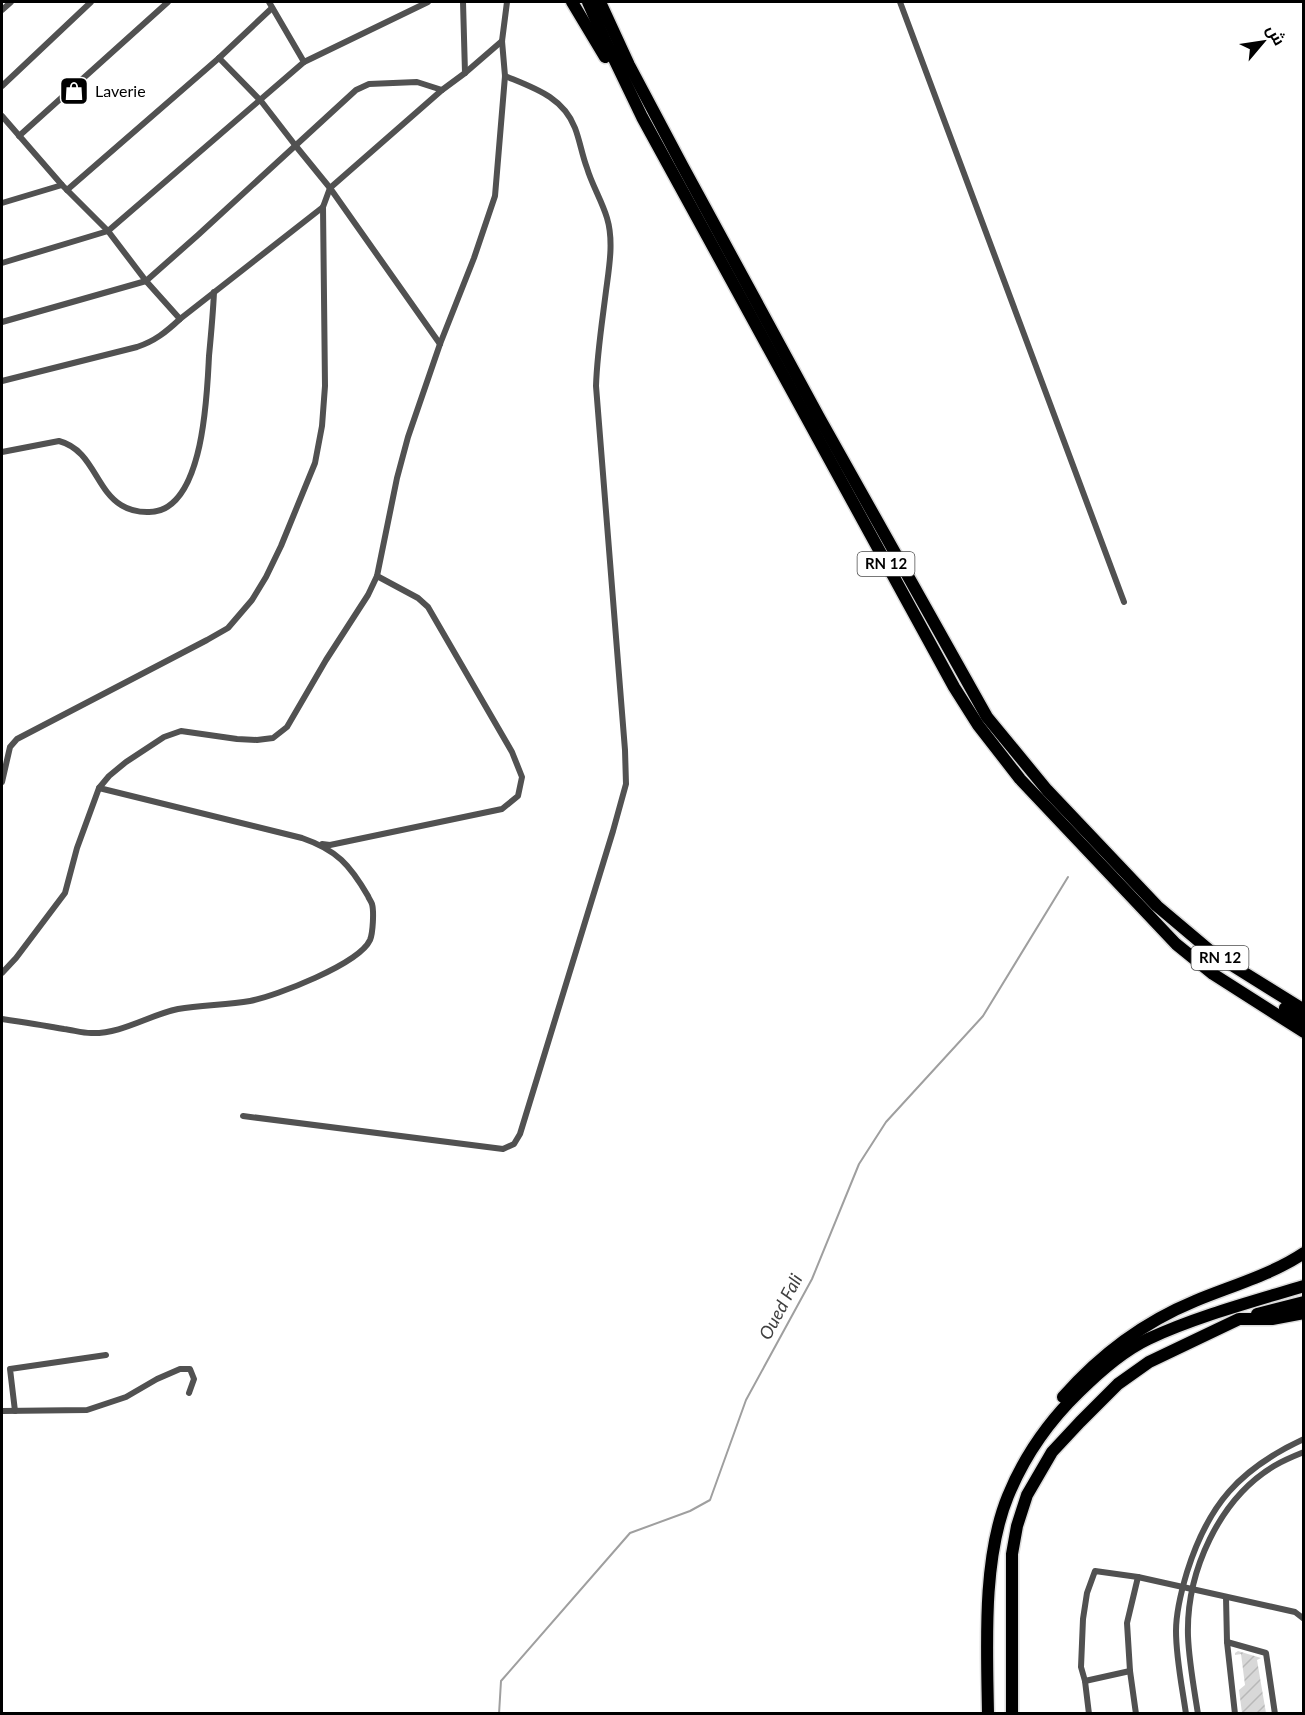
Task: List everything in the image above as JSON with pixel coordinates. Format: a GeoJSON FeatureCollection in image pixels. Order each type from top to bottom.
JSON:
{"type":"FeatureCollection","features":[{"type":"Feature","properties":{"kind":"highway"},"geometry":{"type":"LineString","coordinates":[[572,2],[609,63],[627,85]]}},
{"type":"Feature","properties":{"kind":"highway","name":"RN 12"},"geometry":{"type":"LineString","coordinates":[[588,2],[648,128],[954,687],[978,724],[1020,779],[1176,944],[1213,974],[1304,1032]]}},
{"type":"Feature","properties":{"kind":"highway","name":"RN 12"},"geometry":{"type":"LineString","coordinates":[[600,2],[629,65],[682,165],[820,419],[987,717],[1047,790],[1144,894],[1221,958],[1304,1010]]}},
{"type":"Feature","properties":{"kind":"highway"},"geometry":{"type":"LineString","coordinates":[[1169,917],[1179,932],[1213,959],[1304,1020]]}},
{"type":"Feature","properties":{"kind":"highway"},"geometry":{"type":"LineString","coordinates":[[1046,1430],[1063,1396],[1100,1360],[1131,1337],[1192,1302],[1279,1267],[1304,1253]]}},
{"type":"Feature","properties":{"kind":"highway"},"geometry":{"type":"LineString","coordinates":[[988,1713],[988,1606],[997,1534],[1008,1497],[1039,1439],[1070,1400],[1104,1369],[1146,1340],[1230,1307],[1304,1286]]}},
{"type":"Feature","properties":{"kind":"highway"},"geometry":{"type":"LineString","coordinates":[[1012,1713],[1012,1554],[1017,1526],[1027,1495],[1052,1452],[1118,1384],[1149,1362],[1239,1319],[1304,1302]]}},
{"type":"Feature","properties":{"kind":"highway"},"geometry":{"type":"LineString","coordinates":[[1239,1319],[1272,1319],[1304,1313]]}},
{"type":"Feature","properties":{"kind":"street"},"geometry":{"type":"LineString","coordinates":[[2,10],[11,2]]}},
{"type":"Feature","properties":{"kind":"street"},"geometry":{"type":"LineString","coordinates":[[2,86],[91,2]]}},
{"type":"Feature","properties":{"kind":"street"},"geometry":{"type":"LineString","coordinates":[[19,136],[168,2]]}},
{"type":"Feature","properties":{"kind":"street"},"geometry":{"type":"LineString","coordinates":[[2,263],[108,231],[304,63],[428,2]]}},
{"type":"Feature","properties":{"kind":"street"},"geometry":{"type":"LineString","coordinates":[[463,2],[465,73]]}},
{"type":"Feature","properties":{"kind":"street"},"geometry":{"type":"LineString","coordinates":[[2,973],[65,893],[77,848],[99,788],[109,777],[126,762],[164,737],[181,731],[237,739],[273,738],[287,727],[326,660],[368,595],[376,576],[408,437],[495,196],[505,76],[502,41],[507,2]]}},
{"type":"Feature","properties":{"kind":"street"},"geometry":{"type":"LineString","coordinates":[[900,2],[1124,602]]}},
{"type":"Feature","properties":{"kind":"street"},"geometry":{"type":"LineString","coordinates":[[2,203],[64,188],[219,57],[271,5],[304,63]]}},
{"type":"Feature","properties":{"kind":"street"},"geometry":{"type":"LineString","coordinates":[[2,782],[10,747],[17,739],[228,628],[252,600],[281,546],[315,464],[322,426],[325,386],[323,207],[330,188],[502,41]]}},
{"type":"Feature","properties":{"kind":"street"},"geometry":{"type":"LineString","coordinates":[[219,57],[261,101],[330,188],[440,344]]}},
{"type":"Feature","properties":{"kind":"street"},"geometry":{"type":"LineString","coordinates":[[243,1116],[503,1149],[514,1144],[524,1123],[626,784],[626,750],[596,386],[609,270],[608,219],[587,170],[569,114],[558,102],[533,87],[505,76]]}},
{"type":"Feature","properties":{"kind":"street"},"geometry":{"type":"LineString","coordinates":[[2,322],[146,281],[356,90],[369,84],[417,82],[442,90]]}},
{"type":"Feature","properties":{"kind":"street"},"geometry":{"type":"LineString","coordinates":[[2,116],[64,188],[108,231],[146,281],[180,319]]}},
{"type":"Feature","properties":{"kind":"street"},"geometry":{"type":"LineString","coordinates":[[2,381],[149,343],[164,334],[323,207]]}},
{"type":"Feature","properties":{"kind":"street"},"geometry":{"type":"LineString","coordinates":[[2,452],[59,441],[67,443],[75,447],[82,455],[112,498],[122,506],[137,511],[152,512],[171,504],[190,477],[200,446],[207,400],[214,292]]}},
{"type":"Feature","properties":{"kind":"street"},"geometry":{"type":"LineString","coordinates":[[321,844],[342,842],[502,809],[518,796],[522,777],[512,752],[428,607],[418,598],[376,576]]}},
{"type":"Feature","properties":{"kind":"street"},"geometry":{"type":"LineString","coordinates":[[2,1019],[92,1033],[112,1031],[154,1015],[179,1009],[252,1000],[310,981],[362,951],[370,940],[373,928],[372,904],[344,861],[321,844],[99,788]]}},
{"type":"Feature","properties":{"kind":"street"},"geometry":{"type":"LineString","coordinates":[[15,1411],[10,1369],[106,1355]]}},
{"type":"Feature","properties":{"kind":"street"},"geometry":{"type":"LineString","coordinates":[[2,1411],[87,1410],[126,1397],[180,1369],[190,1369],[194,1379],[189,1393]]}},
{"type":"Feature","properties":{"kind":"street"},"geometry":{"type":"LineString","coordinates":[[1186,1713],[1176,1632],[1182,1588],[1200,1535],[1222,1498],[1240,1479],[1281,1449],[1304,1439]]}},
{"type":"Feature","properties":{"kind":"street"},"geometry":{"type":"LineString","coordinates":[[1198,1713],[1188,1634],[1192,1590],[1208,1541],[1224,1513],[1246,1488],[1274,1466],[1304,1452]]}},
{"type":"Feature","properties":{"kind":"street"},"geometry":{"type":"LineString","coordinates":[[1089,1713],[1082,1667],[1083,1618],[1087,1593],[1095,1571],[1138,1577],[1295,1612],[1304,1619]]}},
{"type":"Feature","properties":{"kind":"street"},"geometry":{"type":"LineString","coordinates":[[1136,1713],[1127,1623],[1138,1577]]}},
{"type":"Feature","properties":{"kind":"street"},"geometry":{"type":"LineString","coordinates":[[1226,1597],[1227,1642],[1235,1713]]}},
{"type":"Feature","properties":{"kind":"street"},"geometry":{"type":"LineString","coordinates":[[1227,1642],[1266,1653],[1275,1713]]}},
{"type":"Feature","properties":{"kind":"street"},"geometry":{"type":"LineString","coordinates":[[1085,1682],[1130,1671]]}},
{"type":"Feature","properties":{"kind":"shaded area"},"geometry":{"type":"Polygon","coordinates":[[[1238,1651],[1261,1658],[1257,1660],[1266,1713],[1242,1713],[1239,1690],[1245,1685],[1241,1654],[1235,1655],[1238,1651]]]}},
{"type":"Feature","properties":{"kind":"waterway","name":"Oued Fali"},"geometry":{"type":"LineString","coordinates":[[499,1714],[501,1681],[630,1533],[690,1511],[710,1500],[746,1400],[812,1279],[859,1164],[886,1122],[983,1016],[1068,877]]}},
{"type":"Feature","properties":{"kind":"place","name":"Laverie"},"geometry":{"type":"Point","coordinates":[74,91]}}]}
